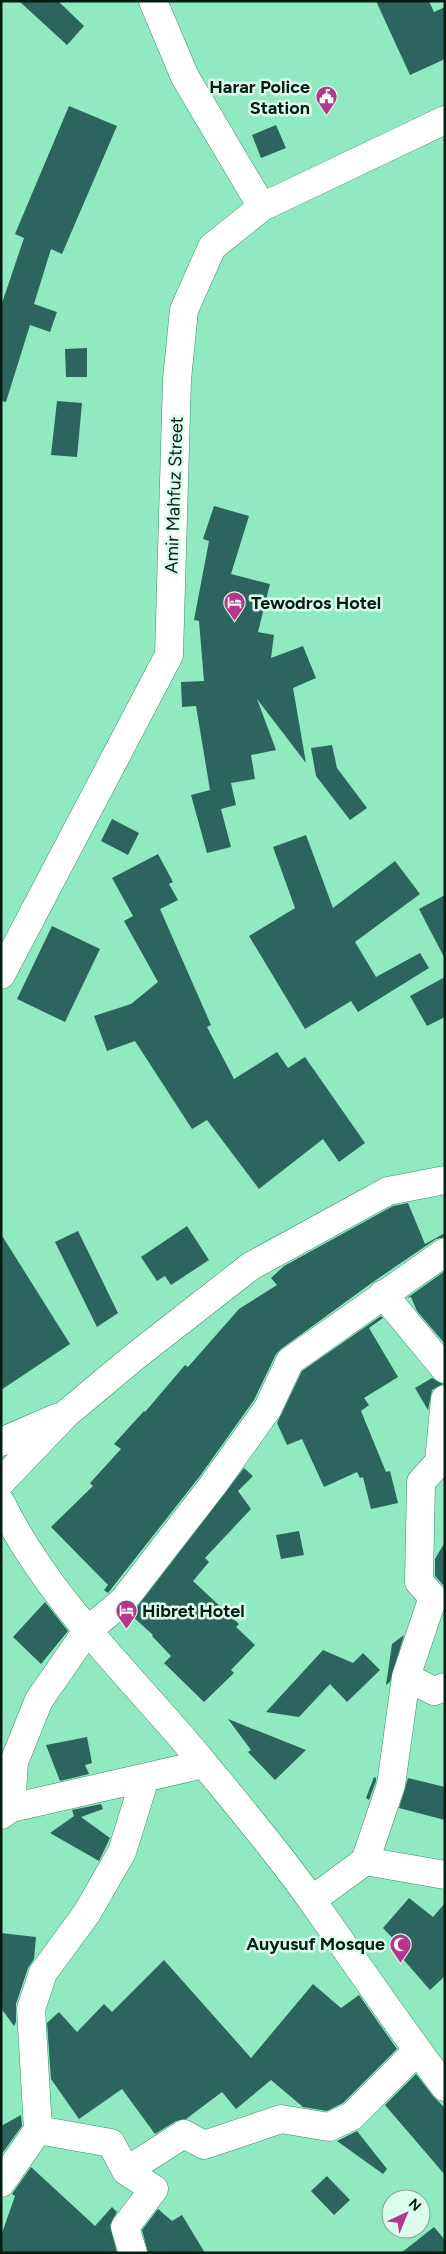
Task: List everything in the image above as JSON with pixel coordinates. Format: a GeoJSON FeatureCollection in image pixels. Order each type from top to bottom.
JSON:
{"type":"FeatureCollection","features":[{"type":"Feature","properties":{"kind":"street"},"geometry":{"type":"LineString","coordinates":[[153,1],[185,77],[262,207]]}},
{"type":"Feature","properties":{"kind":"street","name":"Amir Mahfuz Street"},"geometry":{"type":"LineString","coordinates":[[1,975],[169,655],[177,379],[184,310],[212,248],[262,207],[445,120]]}},
{"type":"Feature","properties":{"kind":"street"},"geometry":{"type":"LineString","coordinates":[[1,1482],[66,1414],[132,1358],[251,1266],[388,1191],[445,1180]]}},
{"type":"Feature","properties":{"kind":"street"},"geometry":{"type":"LineString","coordinates":[[204,1764],[6,1811],[14,1762],[39,1700],[87,1632],[123,1601],[213,1485],[268,1408],[290,1361],[445,1252]]}},
{"type":"Feature","properties":{"kind":"street"},"geometry":{"type":"LineString","coordinates":[[384,1294],[445,1369]]}},
{"type":"Feature","properties":{"kind":"street"},"geometry":{"type":"LineString","coordinates":[[312,1900],[365,1862],[391,1785],[406,1677],[433,1598],[419,1582],[421,1482],[439,1462],[445,1399]]}},
{"type":"Feature","properties":{"kind":"street"},"geometry":{"type":"LineString","coordinates":[[1,1442],[66,1414]]}},
{"type":"Feature","properties":{"kind":"street"},"geometry":{"type":"LineString","coordinates":[[1,1503],[15,1530],[87,1632],[204,1764],[312,1900],[417,2051],[445,2087]]}},
{"type":"Feature","properties":{"kind":"street"},"geometry":{"type":"LineString","coordinates":[[406,1677],[434,1691],[445,1687]]}},
{"type":"Feature","properties":{"kind":"street"},"geometry":{"type":"LineString","coordinates":[[1,2184],[38,2130],[31,2009],[44,1974],[87,1913],[122,1852],[145,1778]]}},
{"type":"Feature","properties":{"kind":"street"},"geometry":{"type":"LineString","coordinates":[[365,1862],[445,1876]]}},
{"type":"Feature","properties":{"kind":"street"},"geometry":{"type":"LineString","coordinates":[[126,2171],[184,2134],[204,2145],[281,2119],[329,2127],[352,2116],[417,2051]]}},
{"type":"Feature","properties":{"kind":"street"},"geometry":{"type":"LineString","coordinates":[[38,2130],[111,2143],[126,2171],[154,2189],[125,2226],[133,2253]]}},
{"type":"Feature","properties":{"kind":"building"},"geometry":{"type":"Polygon","coordinates":[[[19,1],[58,1],[84,26],[67,45],[19,1]]]}},
{"type":"Feature","properties":{"kind":"building"},"geometry":{"type":"Polygon","coordinates":[[[376,1],[429,1],[434,12],[445,7],[445,59],[410,75],[376,1]]]}},
{"type":"Feature","properties":{"kind":"building"},"geometry":{"type":"Polygon","coordinates":[[[69,106],[117,126],[62,254],[51,249],[34,304],[57,312],[50,332],[30,325],[6,402],[1,401],[1,306],[24,238],[15,234],[69,106]]]}},
{"type":"Feature","properties":{"kind":"building"},"geometry":{"type":"Polygon","coordinates":[[[276,125],[286,148],[261,158],[252,135],[276,125]]]}},
{"type":"Feature","properties":{"kind":"building"},"geometry":{"type":"Polygon","coordinates":[[[87,348],[87,377],[66,377],[65,349],[87,348]]]}},
{"type":"Feature","properties":{"kind":"building"},"geometry":{"type":"Polygon","coordinates":[[[57,401],[82,403],[77,457],[51,455],[57,401]]]}},
{"type":"Feature","properties":{"kind":"building"},"geometry":{"type":"Polygon","coordinates":[[[214,506],[249,516],[231,574],[270,584],[258,632],[274,635],[271,658],[303,646],[316,678],[293,688],[306,763],[257,699],[276,750],[251,755],[255,779],[231,783],[236,805],[221,809],[231,847],[207,853],[191,795],[210,790],[196,706],[182,707],[181,682],[204,681],[199,621],[194,620],[209,541],[203,539],[214,506]]]}},
{"type":"Feature","properties":{"kind":"building"},"geometry":{"type":"Polygon","coordinates":[[[332,745],[337,768],[367,808],[350,820],[316,776],[311,748],[332,745]]]}},
{"type":"Feature","properties":{"kind":"building"},"geometry":{"type":"Polygon","coordinates":[[[112,819],[139,833],[128,855],[101,841],[112,819]]]}},
{"type":"Feature","properties":{"kind":"building"},"geometry":{"type":"Polygon","coordinates":[[[306,835],[333,908],[395,861],[420,894],[355,942],[376,977],[420,953],[429,968],[358,1012],[351,1001],[305,1029],[249,936],[295,908],[273,847],[306,835]]]}},
{"type":"Feature","properties":{"kind":"building"},"geometry":{"type":"Polygon","coordinates":[[[158,854],[173,882],[169,884],[178,900],[160,909],[211,1025],[207,1027],[234,1079],[277,1052],[288,1068],[305,1057],[365,1143],[339,1162],[323,1139],[259,1189],[207,1120],[192,1129],[135,1041],[107,1051],[94,1016],[131,1004],[158,982],[124,921],[133,916],[112,878],[158,854]]]}},
{"type":"Feature","properties":{"kind":"building"},"geometry":{"type":"Polygon","coordinates":[[[445,895],[445,959],[419,909],[445,895]]]}},
{"type":"Feature","properties":{"kind":"building"},"geometry":{"type":"Polygon","coordinates":[[[52,926],[100,949],[65,1022],[17,999],[52,926]]]}},
{"type":"Feature","properties":{"kind":"building"},"geometry":{"type":"Polygon","coordinates":[[[445,977],[445,1017],[427,1026],[410,996],[445,977]]]}},
{"type":"Feature","properties":{"kind":"building"},"geometry":{"type":"Polygon","coordinates":[[[408,1203],[425,1244],[445,1233],[445,1237],[436,1239],[373,1282],[276,1354],[254,1400],[200,1476],[108,1593],[104,1590],[108,1585],[51,1527],[93,1486],[90,1483],[121,1449],[114,1444],[145,1412],[185,1365],[188,1367],[239,1309],[277,1285],[271,1278],[284,1266],[393,1206],[408,1203]]]}},
{"type":"Feature","properties":{"kind":"building"},"geometry":{"type":"Polygon","coordinates":[[[187,1226],[209,1260],[171,1285],[165,1276],[157,1281],[141,1257],[187,1226]]]}},
{"type":"Feature","properties":{"kind":"building"},"geometry":{"type":"Polygon","coordinates":[[[78,1231],[118,1313],[97,1327],[55,1242],[78,1231]]]}},
{"type":"Feature","properties":{"kind":"building"},"geometry":{"type":"Polygon","coordinates":[[[1,1234],[70,1344],[1,1390],[1,1234]]]}},
{"type":"Feature","properties":{"kind":"building"},"geometry":{"type":"Polygon","coordinates":[[[445,1271],[445,1344],[417,1311],[411,1297],[407,1298],[445,1271]]]}},
{"type":"Feature","properties":{"kind":"building"},"geometry":{"type":"Polygon","coordinates":[[[381,1316],[383,1318],[369,1328],[398,1377],[364,1398],[369,1405],[361,1411],[386,1472],[390,1471],[398,1503],[371,1509],[363,1477],[360,1478],[357,1472],[324,1487],[302,1439],[287,1445],[277,1423],[302,1371],[381,1316]]]}},
{"type":"Feature","properties":{"kind":"building"},"geometry":{"type":"Polygon","coordinates":[[[432,1378],[443,1384],[432,1390],[428,1410],[415,1388],[432,1378]]]}},
{"type":"Feature","properties":{"kind":"building"},"geometry":{"type":"Polygon","coordinates":[[[244,1468],[253,1476],[238,1491],[251,1509],[205,1558],[209,1562],[193,1581],[239,1624],[236,1627],[255,1645],[231,1670],[234,1673],[204,1702],[164,1663],[171,1656],[153,1635],[131,1615],[244,1468]]]}},
{"type":"Feature","properties":{"kind":"building"},"geometry":{"type":"Polygon","coordinates":[[[299,1531],[304,1555],[281,1559],[276,1535],[299,1531]]]}},
{"type":"Feature","properties":{"kind":"building"},"geometry":{"type":"Polygon","coordinates":[[[445,1542],[445,1587],[435,1576],[435,1559],[445,1542]]]}},
{"type":"Feature","properties":{"kind":"building"},"geometry":{"type":"Polygon","coordinates":[[[45,1602],[68,1631],[41,1664],[13,1637],[45,1602]]]}},
{"type":"Feature","properties":{"kind":"building"},"geometry":{"type":"Polygon","coordinates":[[[404,1635],[390,1682],[386,1685],[392,1644],[404,1635]]]}},
{"type":"Feature","properties":{"kind":"building"},"geometry":{"type":"Polygon","coordinates":[[[323,1650],[353,1663],[363,1653],[380,1670],[347,1702],[330,1684],[299,1717],[266,1712],[323,1650]]]}},
{"type":"Feature","properties":{"kind":"building"},"geometry":{"type":"Polygon","coordinates":[[[228,1719],[306,1750],[275,1780],[248,1752],[251,1750],[228,1719]]]}},
{"type":"Feature","properties":{"kind":"building"},"geometry":{"type":"Polygon","coordinates":[[[87,1737],[92,1763],[85,1765],[89,1774],[60,1781],[46,1745],[87,1737]]]}},
{"type":"Feature","properties":{"kind":"building"},"geometry":{"type":"Polygon","coordinates":[[[374,1777],[376,1781],[369,1800],[366,1798],[374,1777]]]}},
{"type":"Feature","properties":{"kind":"building"},"geometry":{"type":"Polygon","coordinates":[[[408,1778],[445,1787],[445,1820],[399,1808],[408,1778]]]}},
{"type":"Feature","properties":{"kind":"building"},"geometry":{"type":"Polygon","coordinates":[[[101,1804],[103,1809],[81,1817],[110,1838],[99,1861],[50,1833],[74,1816],[72,1810],[101,1804]]]}},
{"type":"Feature","properties":{"kind":"building"},"geometry":{"type":"Polygon","coordinates":[[[409,1898],[433,1917],[445,1903],[445,1976],[430,1990],[396,1951],[401,1947],[383,1928],[409,1898]]]}},
{"type":"Feature","properties":{"kind":"building"},"geometry":{"type":"Polygon","coordinates":[[[1,1933],[36,1937],[34,1959],[28,1968],[16,2004],[16,2022],[14,2026],[1,2008],[1,1933]]]}},
{"type":"Feature","properties":{"kind":"building"},"geometry":{"type":"Polygon","coordinates":[[[164,1960],[251,2058],[313,1984],[341,2008],[359,1995],[397,2049],[343,2103],[327,2111],[303,2107],[271,2080],[236,2109],[222,2092],[186,2119],[176,2121],[155,2134],[122,2089],[79,2119],[51,2079],[47,2023],[59,2012],[77,2032],[104,2004],[112,2012],[164,1960]]]}},
{"type":"Feature","properties":{"kind":"building"},"geometry":{"type":"Polygon","coordinates":[[[416,2074],[445,2108],[445,2175],[385,2105],[416,2074]]]}},
{"type":"Feature","properties":{"kind":"building"},"geometry":{"type":"Polygon","coordinates":[[[21,2115],[22,2126],[1,2155],[1,2126],[21,2115]]]}},
{"type":"Feature","properties":{"kind":"building"},"geometry":{"type":"Polygon","coordinates":[[[357,2131],[387,2169],[383,2174],[337,2141],[357,2131]]]}},
{"type":"Feature","properties":{"kind":"building"},"geometry":{"type":"Polygon","coordinates":[[[31,2167],[95,2226],[112,2207],[117,2212],[110,2225],[117,2253],[1,2253],[1,2236],[15,2196],[12,2194],[31,2167]]]}},
{"type":"Feature","properties":{"kind":"building"},"geometry":{"type":"Polygon","coordinates":[[[327,2176],[350,2200],[334,2215],[311,2191],[327,2176]]]}},
{"type":"Feature","properties":{"kind":"building"},"geometry":{"type":"Polygon","coordinates":[[[158,2209],[172,2221],[182,2215],[205,2253],[148,2253],[142,2230],[158,2209]]]}},
{"type":"Feature","properties":{"kind":"building"},"geometry":{"type":"Polygon","coordinates":[[[434,2227],[445,2240],[445,2253],[401,2253],[419,2239],[431,2239],[431,2229],[434,2227]]]}},
{"type":"Feature","properties":{"kind":"place","name":"Harar Police Station"},"geometry":{"type":"Point","coordinates":[326,116]}},
{"type":"Feature","properties":{"kind":"place","name":"Tewodros Hotel"},"geometry":{"type":"Point","coordinates":[235,622]}},
{"type":"Feature","properties":{"kind":"place","name":"Hibret Hotel"},"geometry":{"type":"Point","coordinates":[126,1630]}},
{"type":"Feature","properties":{"kind":"place","name":"Auyusuf Mosque"},"geometry":{"type":"Point","coordinates":[401,1963]}}]}
